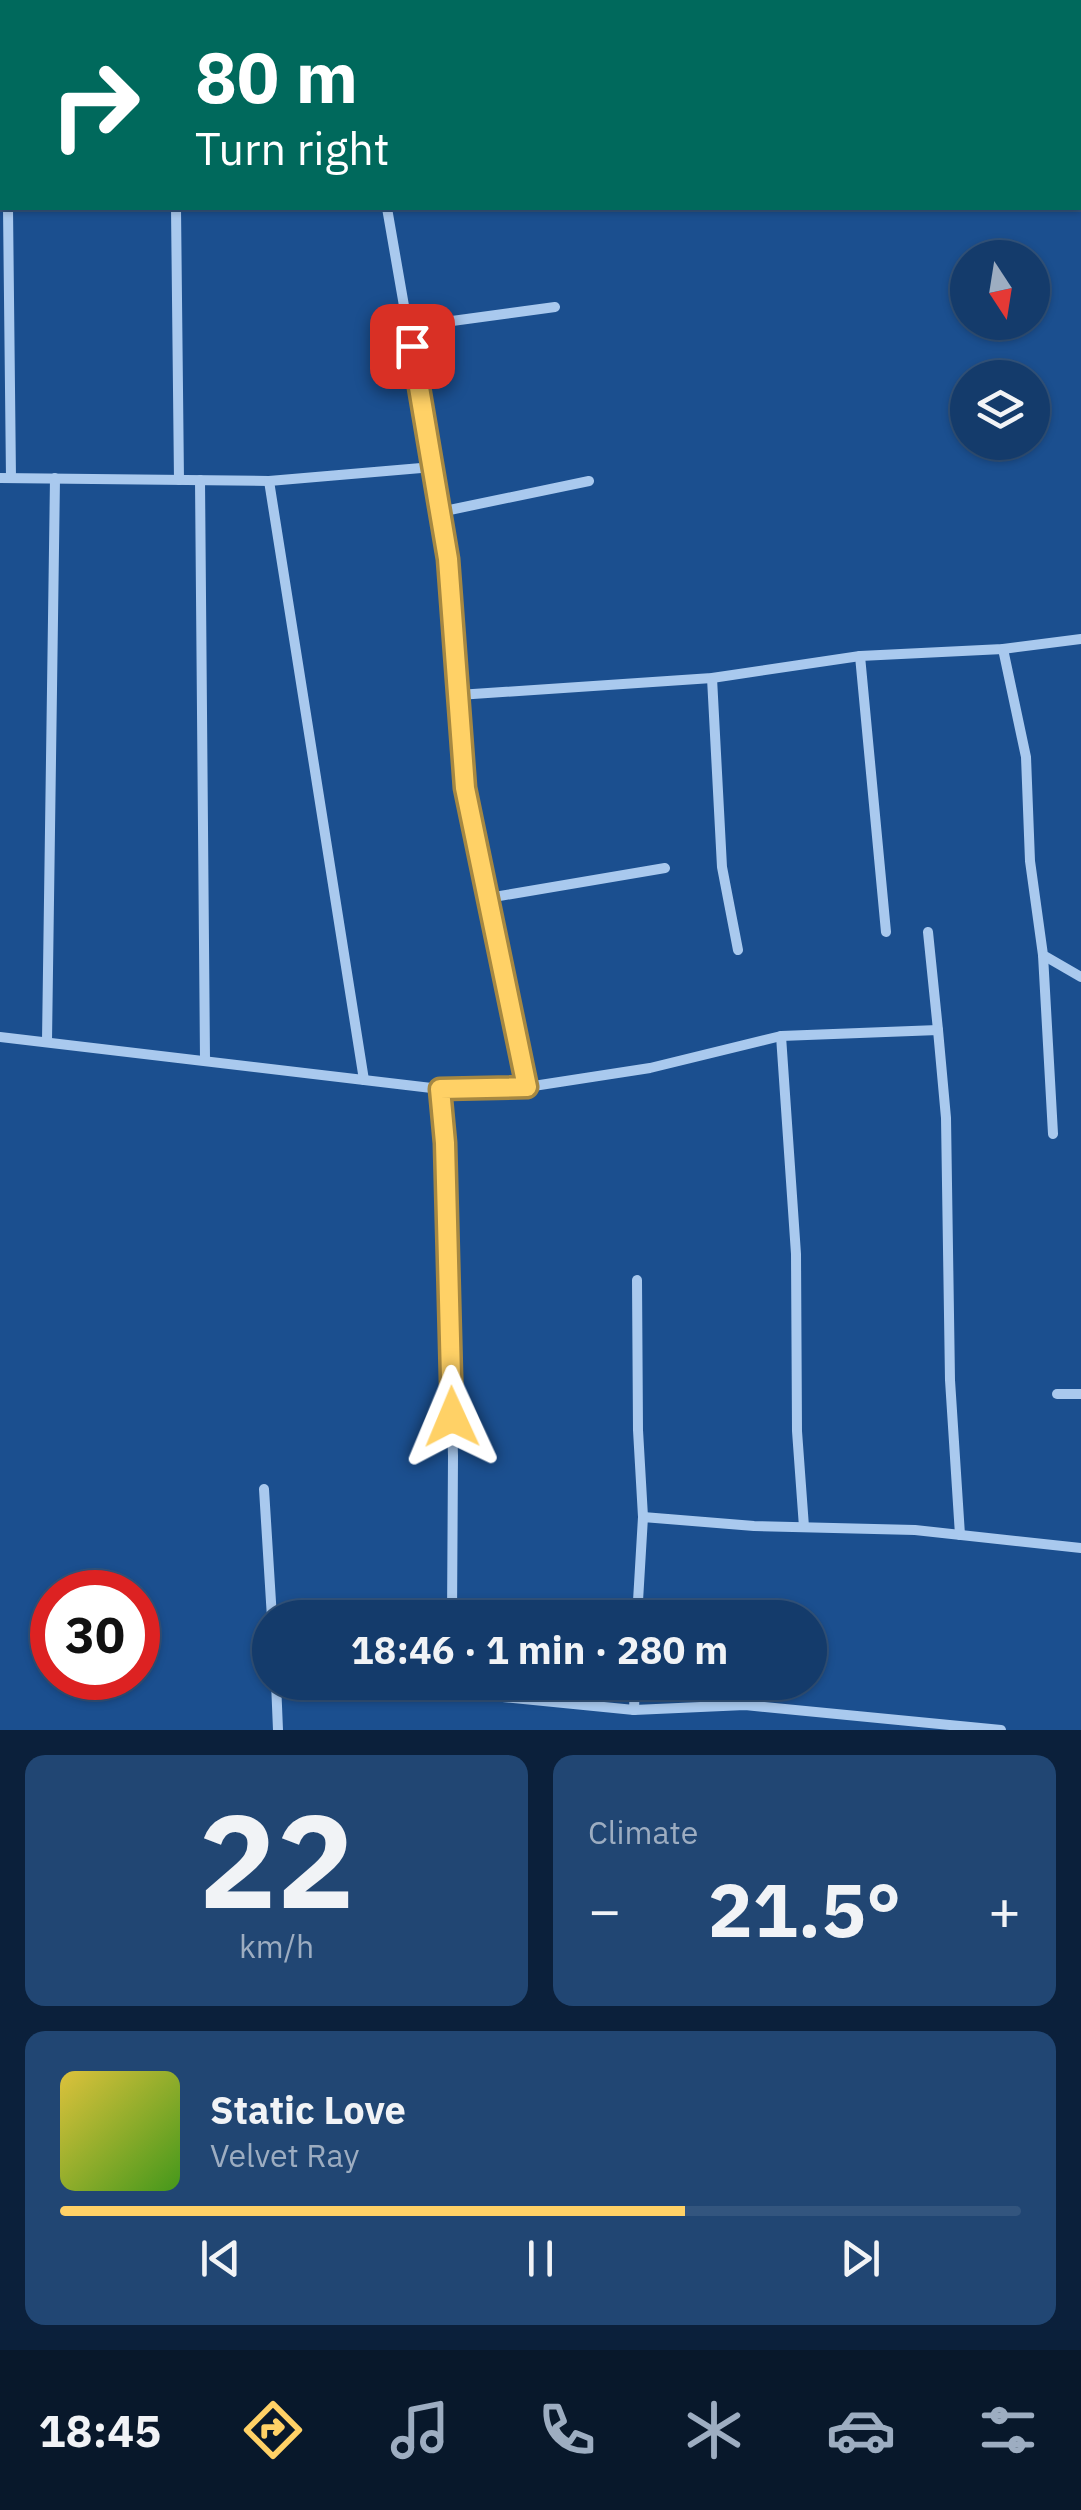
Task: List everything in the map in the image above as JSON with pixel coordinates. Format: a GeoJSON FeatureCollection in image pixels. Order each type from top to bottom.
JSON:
{"type":"FeatureCollection","features":[{"type":"Feature","properties":{"kind":"street"},"geometry":{"type":"LineString","coordinates":[[8,210],[5,478],[269,481],[432,467]]}},
{"type":"Feature","properties":{"kind":"street"},"geometry":{"type":"LineString","coordinates":[[176,210],[179,480]]}},
{"type":"Feature","properties":{"kind":"street"},"geometry":{"type":"LineString","coordinates":[[387,210],[448,559],[465,788],[527,1087]]}},
{"type":"Feature","properties":{"kind":"street"},"geometry":{"type":"LineString","coordinates":[[408,327],[555,308]]}},
{"type":"Feature","properties":{"kind":"street"},"geometry":{"type":"LineString","coordinates":[[47,1041],[55,478]]}},
{"type":"Feature","properties":{"kind":"street"},"geometry":{"type":"LineString","coordinates":[[200,480],[205,1060]]}},
{"type":"Feature","properties":{"kind":"street"},"geometry":{"type":"LineString","coordinates":[[269,481],[364,1080]]}},
{"type":"Feature","properties":{"kind":"street"},"geometry":{"type":"LineString","coordinates":[[440,512],[588,481]]}},
{"type":"Feature","properties":{"kind":"street"},"geometry":{"type":"LineString","coordinates":[[458,695],[712,678],[860,656],[1003,649],[1081,639]]}},
{"type":"Feature","properties":{"kind":"street"},"geometry":{"type":"LineString","coordinates":[[1003,649],[1026,757],[1030,861],[1043,955],[1053,1134]]}},
{"type":"Feature","properties":{"kind":"street"},"geometry":{"type":"LineString","coordinates":[[860,656],[886,932]]}},
{"type":"Feature","properties":{"kind":"street"},"geometry":{"type":"LineString","coordinates":[[712,678],[722,867],[738,950]]}},
{"type":"Feature","properties":{"kind":"street"},"geometry":{"type":"LineString","coordinates":[[488,898],[664,868]]}},
{"type":"Feature","properties":{"kind":"street"},"geometry":{"type":"LineString","coordinates":[[928,932],[946,1118],[950,1380],[960,1535]]}},
{"type":"Feature","properties":{"kind":"street"},"geometry":{"type":"LineString","coordinates":[[1043,955],[1081,977]]}},
{"type":"Feature","properties":{"kind":"street"},"geometry":{"type":"LineString","coordinates":[[0,1037],[440,1089],[527,1087],[650,1068],[781,1036],[938,1030]]}},
{"type":"Feature","properties":{"kind":"street"},"geometry":{"type":"LineString","coordinates":[[781,1036],[796,1254],[797,1431],[804,1527]]}},
{"type":"Feature","properties":{"kind":"street"},"geometry":{"type":"LineString","coordinates":[[440,1089],[445,1143],[453,1456],[452,1600]]}},
{"type":"Feature","properties":{"kind":"street"},"geometry":{"type":"LineString","coordinates":[[637,1280],[643,1517],[638,1600]]}},
{"type":"Feature","properties":{"kind":"street"},"geometry":{"type":"LineString","coordinates":[[1057,1394],[1081,1394]]}},
{"type":"Feature","properties":{"kind":"street"},"geometry":{"type":"LineString","coordinates":[[264,1489],[271,1600]]}},
{"type":"Feature","properties":{"kind":"street"},"geometry":{"type":"LineString","coordinates":[[643,1517],[915,1530],[1081,1548]]}},
{"type":"Feature","properties":{"kind":"street"},"geometry":{"type":"LineString","coordinates":[[277,1700],[278,1730]]}},
{"type":"Feature","properties":{"kind":"street"},"geometry":{"type":"LineString","coordinates":[[554,1700],[634,1710],[745,1705],[908,1726],[1001,1730]]}},
{"type":"Feature","properties":{"kind":"street"},"geometry":{"type":"LineString","coordinates":[[634,1700],[634,1710]]}},
{"type":"Feature","properties":{"kind":"route"},"geometry":{"type":"LineString","coordinates":[[412,346],[448,559],[465,788],[527,1087],[440,1089],[445,1143],[452,1417]]}}]}
